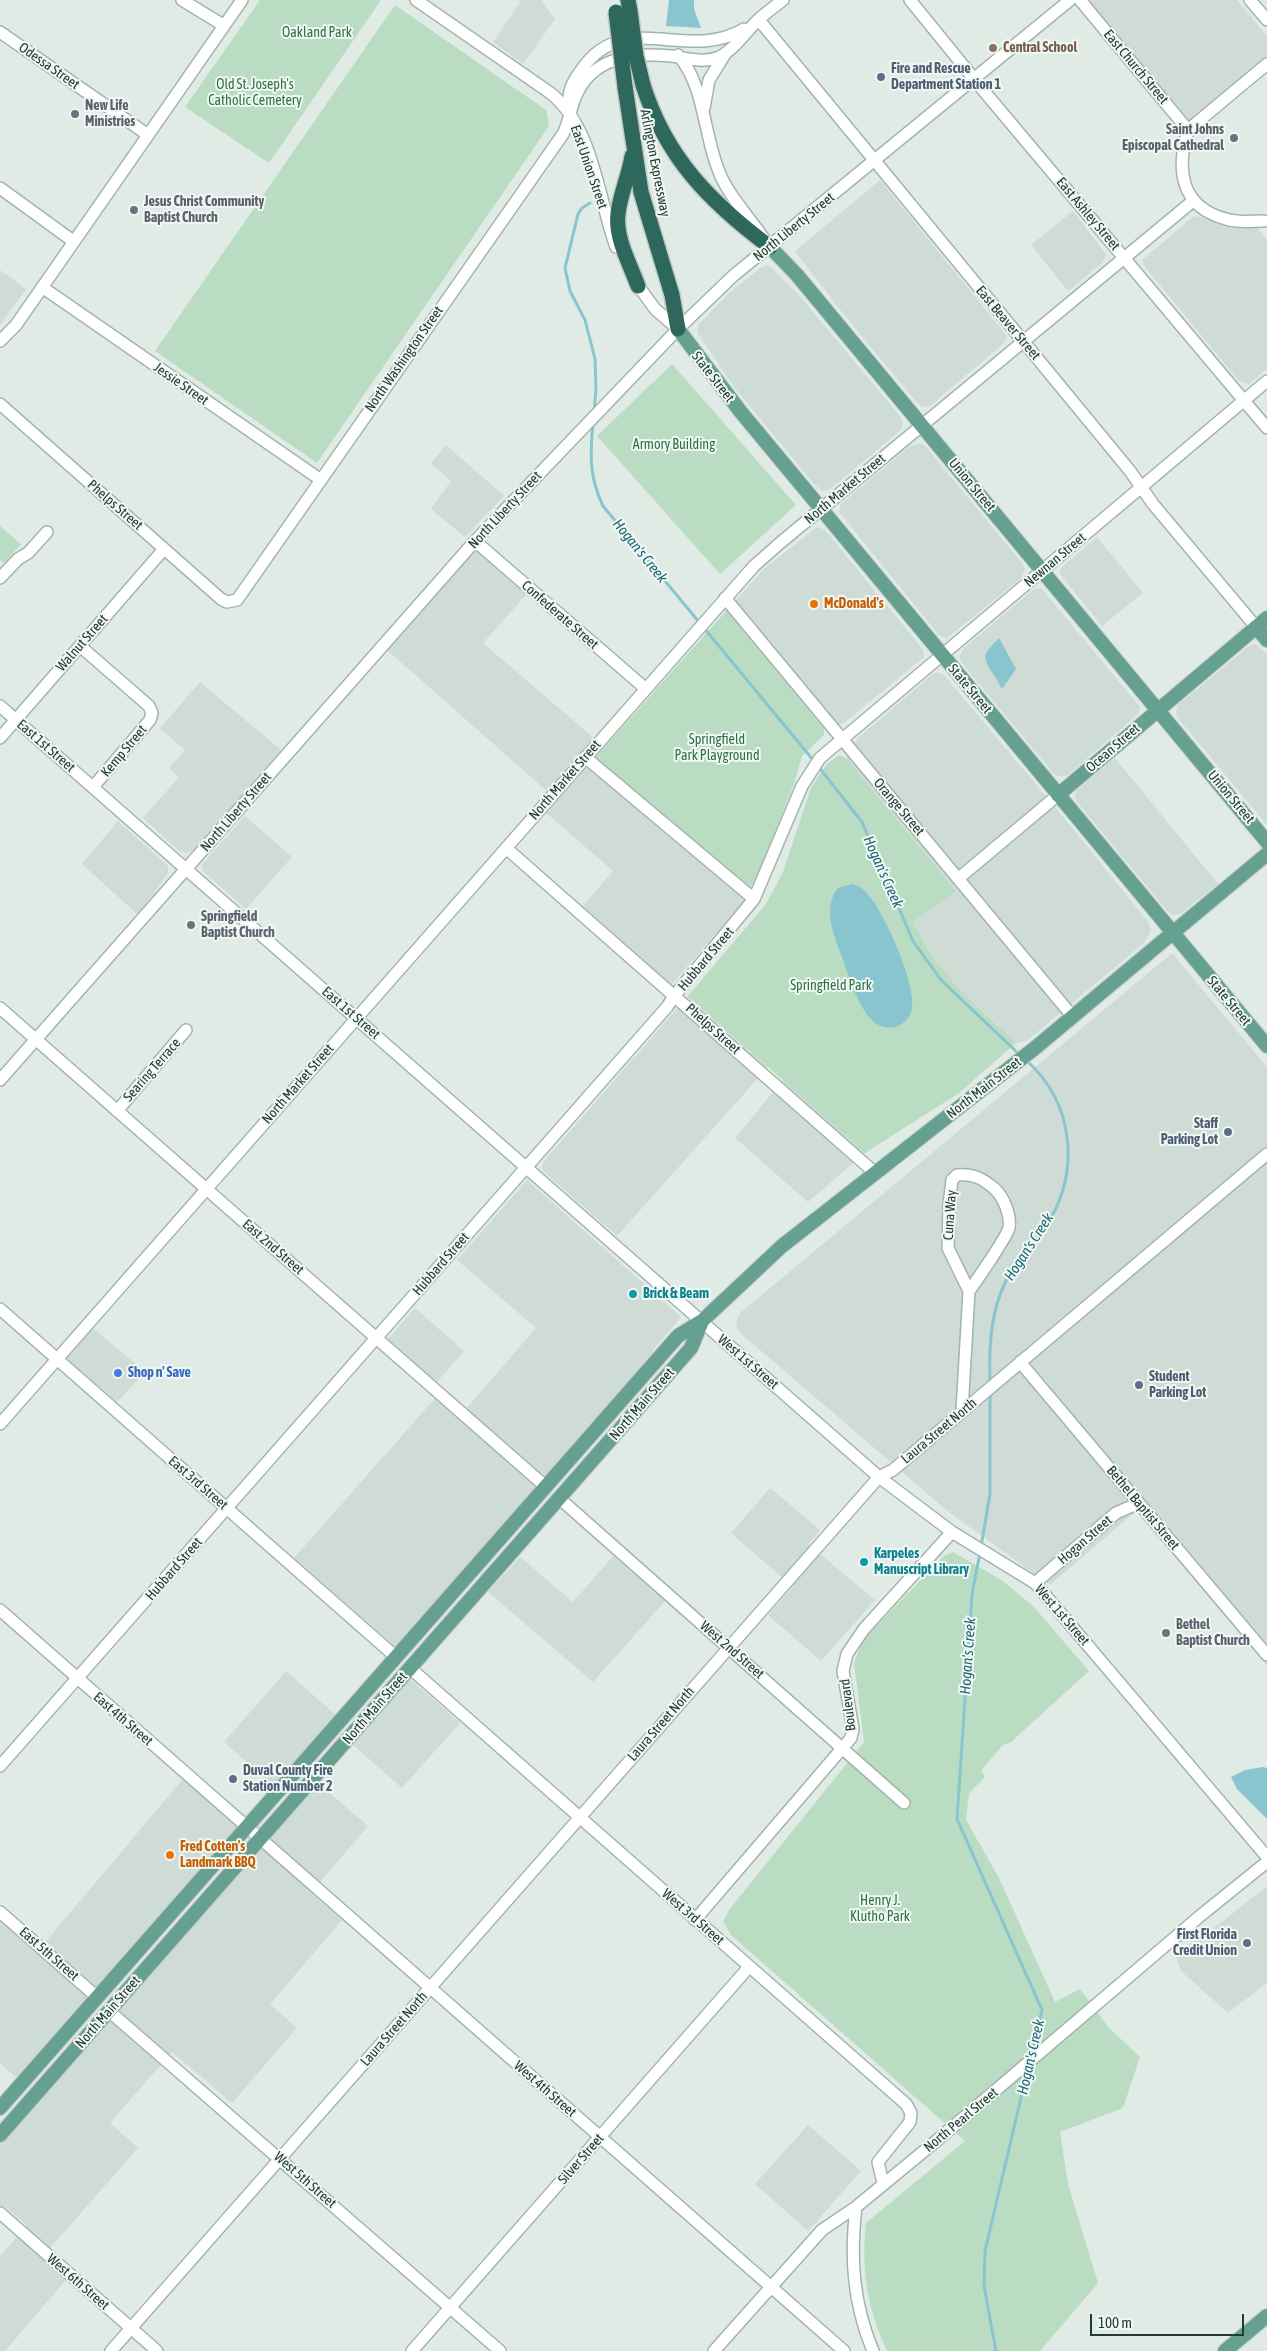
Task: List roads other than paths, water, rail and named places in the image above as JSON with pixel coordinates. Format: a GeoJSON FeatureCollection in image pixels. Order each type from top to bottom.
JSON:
{"type":"FeatureCollection","features":[{"type":"Feature","properties":{"kind":"highway","name":"Arlington Expressway"},"geometry":{"type":"LineString","coordinates":[[622,6],[643,85],[663,133],[694,179],[720,206],[770,246]]}},
{"type":"Feature","properties":{"kind":"highway","name":"Arlington Expressway"},"geometry":{"type":"LineString","coordinates":[[622,6],[626,87],[633,145],[644,201],[672,295],[678,329]]}},
{"type":"Feature","properties":{"kind":"highway"},"geometry":{"type":"LineString","coordinates":[[633,145],[618,219],[622,243],[638,286]]}},
{"type":"Feature","properties":{"kind":"main road","name":"Union Street"},"geometry":{"type":"LineString","coordinates":[[770,246],[797,275],[1267,842]]}},
{"type":"Feature","properties":{"kind":"main road","name":"State Street"},"geometry":{"type":"LineString","coordinates":[[678,329],[716,382],[1267,1046]]}},
{"type":"Feature","properties":{"kind":"main road","name":"Ocean Street"},"geometry":{"type":"LineString","coordinates":[[1058,795],[1267,618]]}},
{"type":"Feature","properties":{"kind":"main road"},"geometry":{"type":"LineString","coordinates":[[1256,627],[1267,640]]}},
{"type":"Feature","properties":{"kind":"main road","name":"North Main Street"},"geometry":{"type":"LineString","coordinates":[[0,2108],[678,1336],[702,1321],[782,1246],[874,1172],[1011,1068],[1267,854]]}},
{"type":"Feature","properties":{"kind":"main road","name":"North Main Street"},"geometry":{"type":"LineString","coordinates":[[0,2135],[691,1348],[702,1321]]}},
{"type":"Feature","properties":{"kind":"main road"},"geometry":{"type":"LineString","coordinates":[[1225,2351],[1267,2316]]}},
{"type":"Feature","properties":{"kind":"street"},"geometry":{"type":"LineString","coordinates":[[182,0],[223,25]]}},
{"type":"Feature","properties":{"kind":"street"},"geometry":{"type":"LineString","coordinates":[[0,341],[16,326],[73,241],[242,0]]}},
{"type":"Feature","properties":{"kind":"street","name":"East Union Street"},"geometry":{"type":"LineString","coordinates":[[416,0],[554,96],[570,113],[585,147],[616,247],[638,286],[655,309],[678,329]]}},
{"type":"Feature","properties":{"kind":"street","name":"North Washington Street"},"geometry":{"type":"LineString","coordinates":[[232,602],[242,595],[404,359],[560,138],[567,127],[576,95],[586,80],[597,68],[608,62],[638,55],[714,59],[729,50],[759,20],[783,0]]}},
{"type":"Feature","properties":{"kind":"street","name":"East Ashley Street"},"geometry":{"type":"LineString","coordinates":[[910,0],[1267,428]]}},
{"type":"Feature","properties":{"kind":"street","name":"North Liberty Street"},"geometry":{"type":"LineString","coordinates":[[0,1080],[475,542],[678,329],[726,283],[770,246],[1070,0]]}},
{"type":"Feature","properties":{"kind":"street","name":"East Church Street"},"geometry":{"type":"LineString","coordinates":[[1080,0],[1188,130]]}},
{"type":"Feature","properties":{"kind":"street"},"geometry":{"type":"LineString","coordinates":[[1250,0],[1267,20]]}},
{"type":"Feature","properties":{"kind":"street","name":"North Washington Street"},"geometry":{"type":"LineString","coordinates":[[570,113],[568,98],[571,86],[586,63],[597,51],[612,43],[626,38],[714,41],[734,34],[759,20]]}},
{"type":"Feature","properties":{"kind":"street","name":"East Beaver Street"},"geometry":{"type":"LineString","coordinates":[[759,20],[1023,341],[1153,504],[1256,627]]}},
{"type":"Feature","properties":{"kind":"street","name":"Odessa Street"},"geometry":{"type":"LineString","coordinates":[[0,32],[148,134]]}},
{"type":"Feature","properties":{"kind":"street","name":"Union Street"},"geometry":{"type":"LineString","coordinates":[[658,40],[670,47],[681,58],[690,72],[720,175],[770,246]]}},
{"type":"Feature","properties":{"kind":"street","name":"Union Street"},"geometry":{"type":"LineString","coordinates":[[704,115],[705,96],[709,80],[715,68],[729,50]]}},
{"type":"Feature","properties":{"kind":"street"},"geometry":{"type":"LineString","coordinates":[[1266,221],[1227,220],[1210,213],[1192,201],[1184,183],[1180,165],[1188,130],[1267,64]]}},
{"type":"Feature","properties":{"kind":"street"},"geometry":{"type":"LineString","coordinates":[[0,188],[73,241]]}},
{"type":"Feature","properties":{"kind":"street","name":"North Market Street"},"geometry":{"type":"LineString","coordinates":[[0,1424],[725,598],[773,548],[1192,201]]}},
{"type":"Feature","properties":{"kind":"street","name":"Jessie Street"},"geometry":{"type":"LineString","coordinates":[[42,287],[321,480]]}},
{"type":"Feature","properties":{"kind":"street","name":"Newnan Street"},"geometry":{"type":"LineString","coordinates":[[842,738],[1267,382]]}},
{"type":"Feature","properties":{"kind":"street","name":"Phelps Street"},"geometry":{"type":"LineString","coordinates":[[0,404],[221,599],[232,602]]}},
{"type":"Feature","properties":{"kind":"street"},"geometry":{"type":"LineString","coordinates":[[0,578],[18,559],[28,553],[47,532]]}},
{"type":"Feature","properties":{"kind":"street","name":"Confederate Street"},"geometry":{"type":"LineString","coordinates":[[475,542],[646,689]]}},
{"type":"Feature","properties":{"kind":"street","name":"Walnut Street"},"geometry":{"type":"LineString","coordinates":[[0,738],[164,548]]}},
{"type":"Feature","properties":{"kind":"street","name":"Orange Street"},"geometry":{"type":"LineString","coordinates":[[725,598],[1073,1017]]}},
{"type":"Feature","properties":{"kind":"street","name":"Kemp Street"},"geometry":{"type":"LineString","coordinates":[[80,646],[150,706],[152,713],[150,720],[93,787]]}},
{"type":"Feature","properties":{"kind":"street","name":"East 1st Street"},"geometry":{"type":"LineString","coordinates":[[0,706],[702,1321]]}},
{"type":"Feature","properties":{"kind":"street","name":"Hubbard Street"},"geometry":{"type":"LineString","coordinates":[[0,1766],[667,1007],[754,899],[810,771],[820,758],[842,738]]}},
{"type":"Feature","properties":{"kind":"street"},"geometry":{"type":"LineString","coordinates":[[585,757],[754,899]]}},
{"type":"Feature","properties":{"kind":"street","name":"Ocean Street"},"geometry":{"type":"LineString","coordinates":[[959,878],[1058,795]]}},
{"type":"Feature","properties":{"kind":"street","name":"Phelps Street"},"geometry":{"type":"LineString","coordinates":[[506,848],[874,1172]]}},
{"type":"Feature","properties":{"kind":"street","name":"East 2nd Street"},"geometry":{"type":"LineString","coordinates":[[0,1008],[545,1486]]}},
{"type":"Feature","properties":{"kind":"street","name":"Searing Terrace"},"geometry":{"type":"LineString","coordinates":[[117,1111],[186,1030]]}},
{"type":"Feature","properties":{"kind":"street","name":"Laura Street North"},"geometry":{"type":"LineString","coordinates":[[111,2351],[879,1477],[893,1470],[1267,1154]]}},
{"type":"Feature","properties":{"kind":"street","name":"Cuna Way"},"geometry":{"type":"LineString","coordinates":[[962,1411],[969,1291],[1008,1228],[1008,1213],[1001,1195],[982,1177],[966,1174],[957,1175],[952,1180],[949,1205],[948,1248],[969,1291]]}},
{"type":"Feature","properties":{"kind":"street","name":"East 3rd Street"},"geometry":{"type":"LineString","coordinates":[[0,1309],[396,1657]]}},
{"type":"Feature","properties":{"kind":"street","name":"West 1st Street"},"geometry":{"type":"LineString","coordinates":[[702,1321],[879,1477],[952,1532],[1035,1583],[1267,1857]]}},
{"type":"Feature","properties":{"kind":"street","name":"Bethel Baptist Street"},"geometry":{"type":"LineString","coordinates":[[1020,1362],[1267,1655]]}},
{"type":"Feature","properties":{"kind":"street","name":"West 2nd Street"},"geometry":{"type":"LineString","coordinates":[[559,1498],[904,1803]]}},
{"type":"Feature","properties":{"kind":"street","name":"Hogan Street"},"geometry":{"type":"LineString","coordinates":[[1035,1583],[1116,1513],[1139,1503]]}},
{"type":"Feature","properties":{"kind":"street","name":"Boulevard"},"geometry":{"type":"LineString","coordinates":[[695,1920],[844,1749],[851,1738],[853,1729],[844,1671],[847,1654],[864,1629],[952,1532]]}},
{"type":"Feature","properties":{"kind":"street","name":"East 4th Street"},"geometry":{"type":"LineString","coordinates":[[0,1610],[247,1827]]}},
{"type":"Feature","properties":{"kind":"street","name":"West 3rd Street"},"geometry":{"type":"LineString","coordinates":[[410,1668],[906,2104],[911,2113],[910,2122],[878,2162],[883,2183]]}},
{"type":"Feature","properties":{"kind":"street","name":"West 4th Street"},"geometry":{"type":"LineString","coordinates":[[247,1827],[844,2351]]}},
{"type":"Feature","properties":{"kind":"street","name":"North Pearl Street"},"geometry":{"type":"LineString","coordinates":[[714,2351],[770,2286],[822,2230],[856,2207],[999,2088],[1200,1916],[1267,1862]]}},
{"type":"Feature","properties":{"kind":"street","name":"East 5th Street"},"geometry":{"type":"LineString","coordinates":[[0,1912],[97,1997]]}},
{"type":"Feature","properties":{"kind":"street","name":"Silver Street"},"geometry":{"type":"LineString","coordinates":[[412,2351],[749,1966]]}},
{"type":"Feature","properties":{"kind":"street","name":"West 5th Street"},"geometry":{"type":"LineString","coordinates":[[109,2011],[500,2351]]}},
{"type":"Feature","properties":{"kind":"street"},"geometry":{"type":"LineString","coordinates":[[856,2207],[852,2254],[855,2295],[862,2326],[873,2351]]}},
{"type":"Feature","properties":{"kind":"street","name":"West 6th Street"},"geometry":{"type":"LineString","coordinates":[[0,2213],[157,2351]]}},
{"type":"Feature","properties":{"kind":"water"},"geometry":{"type":"Polygon","coordinates":[[[669,0],[694,0],[694,9],[701,28],[666,26],[669,0]]]}},
{"type":"Feature","properties":{"kind":"water"},"geometry":{"type":"Polygon","coordinates":[[[999,638],[1016,669],[1002,689],[985,659],[987,651],[999,638]]]}},
{"type":"Feature","properties":{"kind":"water"},"geometry":{"type":"Polygon","coordinates":[[[852,884],[863,890],[873,900],[890,931],[905,969],[910,987],[911,1013],[904,1022],[894,1027],[883,1027],[874,1022],[866,1013],[854,990],[833,931],[830,913],[833,896],[838,888],[852,884]]]}},
{"type":"Feature","properties":{"kind":"water"},"geometry":{"type":"Polygon","coordinates":[[[1267,1768],[1267,1819],[1237,1789],[1231,1777],[1245,1770],[1267,1768]]]}},
{"type":"Feature","properties":{"kind":"waterway","name":"Hogan's Creek"},"geometry":{"type":"LineString","coordinates":[[590,203],[582,208],[578,214],[565,268],[570,291],[585,320],[595,359],[596,389],[594,412]]}},
{"type":"Feature","properties":{"kind":"waterway","name":"Hogan's Creek"},"geometry":{"type":"LineString","coordinates":[[593,423],[591,445],[593,475],[603,506],[814,761]]}},
{"type":"Feature","properties":{"kind":"waterway","name":"Hogan's Creek"},"geometry":{"type":"LineString","coordinates":[[818,766],[862,822],[913,941],[941,980],[1021,1056]]}},
{"type":"Feature","properties":{"kind":"waterway","name":"Hogan's Creek"},"geometry":{"type":"LineString","coordinates":[[990,1383],[993,1319],[1000,1295],[1009,1275],[1045,1228],[1057,1207],[1064,1185],[1068,1162],[1063,1118],[1055,1097],[1026,1060]]}},
{"type":"Feature","properties":{"kind":"waterway","name":"Hogan's Creek"},"geometry":{"type":"LineString","coordinates":[[981,1547],[990,1494],[990,1392]]}},
{"type":"Feature","properties":{"kind":"waterway","name":"Hogan's Creek"},"geometry":{"type":"LineString","coordinates":[[980,1553],[972,1594],[957,1819],[1042,2010],[1032,2054]]}},
{"type":"Feature","properties":{"kind":"waterway","name":"Hogan's Creek"},"geometry":{"type":"LineString","coordinates":[[996,2351],[984,2286],[985,2251],[1028,2068]]}},
{"type":"Feature","properties":{"kind":"place","name":"Central School"},"geometry":{"type":"Point","coordinates":[993,48]}},
{"type":"Feature","properties":{"kind":"place","name":"Fire and Rescue Department Station 1"},"geometry":{"type":"Point","coordinates":[881,77]}},
{"type":"Feature","properties":{"kind":"place","name":"New Life Ministries"},"geometry":{"type":"Point","coordinates":[75,114]}},
{"type":"Feature","properties":{"kind":"place","name":"Saint Johns Episcopal Cathedral"},"geometry":{"type":"Point","coordinates":[1234,138]}},
{"type":"Feature","properties":{"kind":"place","name":"Jesus Christ Community Baptist Church"},"geometry":{"type":"Point","coordinates":[134,210]}},
{"type":"Feature","properties":{"kind":"place","name":"McDonald's"},"geometry":{"type":"Point","coordinates":[814,604]}},
{"type":"Feature","properties":{"kind":"place","name":"Springfield Baptist Church"},"geometry":{"type":"Point","coordinates":[191,925]}},
{"type":"Feature","properties":{"kind":"place","name":"Staff Parking Lot"},"geometry":{"type":"Point","coordinates":[1228,1132]}},
{"type":"Feature","properties":{"kind":"place","name":"Brick & Beam"},"geometry":{"type":"Point","coordinates":[633,1294]}},
{"type":"Feature","properties":{"kind":"place","name":"Shop n' Save"},"geometry":{"type":"Point","coordinates":[118,1373]}},
{"type":"Feature","properties":{"kind":"place","name":"Student Parking Lot"},"geometry":{"type":"Point","coordinates":[1139,1385]}},
{"type":"Feature","properties":{"kind":"place","name":"Karpeles Manuscript Library"},"geometry":{"type":"Point","coordinates":[864,1562]}},
{"type":"Feature","properties":{"kind":"place","name":"Bethel Baptist Church"},"geometry":{"type":"Point","coordinates":[1166,1633]}},
{"type":"Feature","properties":{"kind":"place","name":"Duval County Fire Station Number 2"},"geometry":{"type":"Point","coordinates":[233,1779]}},
{"type":"Feature","properties":{"kind":"place","name":"Fred Cotten's Landmark BBQ"},"geometry":{"type":"Point","coordinates":[170,1855]}},
{"type":"Feature","properties":{"kind":"place","name":"First Florida Credit Union"},"geometry":{"type":"Point","coordinates":[1247,1943]}},
{"type":"Feature","properties":{"kind":"park label","name":"Oakland Park"},"geometry":{"type":"Point","coordinates":[317,33]}},
{"type":"Feature","properties":{"kind":"park label","name":"Old St. Joseph's Catholic Cemetery"},"geometry":{"type":"Point","coordinates":[255,94]}},
{"type":"Feature","properties":{"kind":"park label","name":"Armory Building"},"geometry":{"type":"Point","coordinates":[674,445]}},
{"type":"Feature","properties":{"kind":"park label","name":"Springfield Park Playground"},"geometry":{"type":"Point","coordinates":[717,748]}},
{"type":"Feature","properties":{"kind":"park label","name":"Springfield Park"},"geometry":{"type":"Point","coordinates":[831,986]}},
{"type":"Feature","properties":{"kind":"park label","name":"Henry J. Klutho Park"},"geometry":{"type":"Point","coordinates":[880,1909]}}]}
